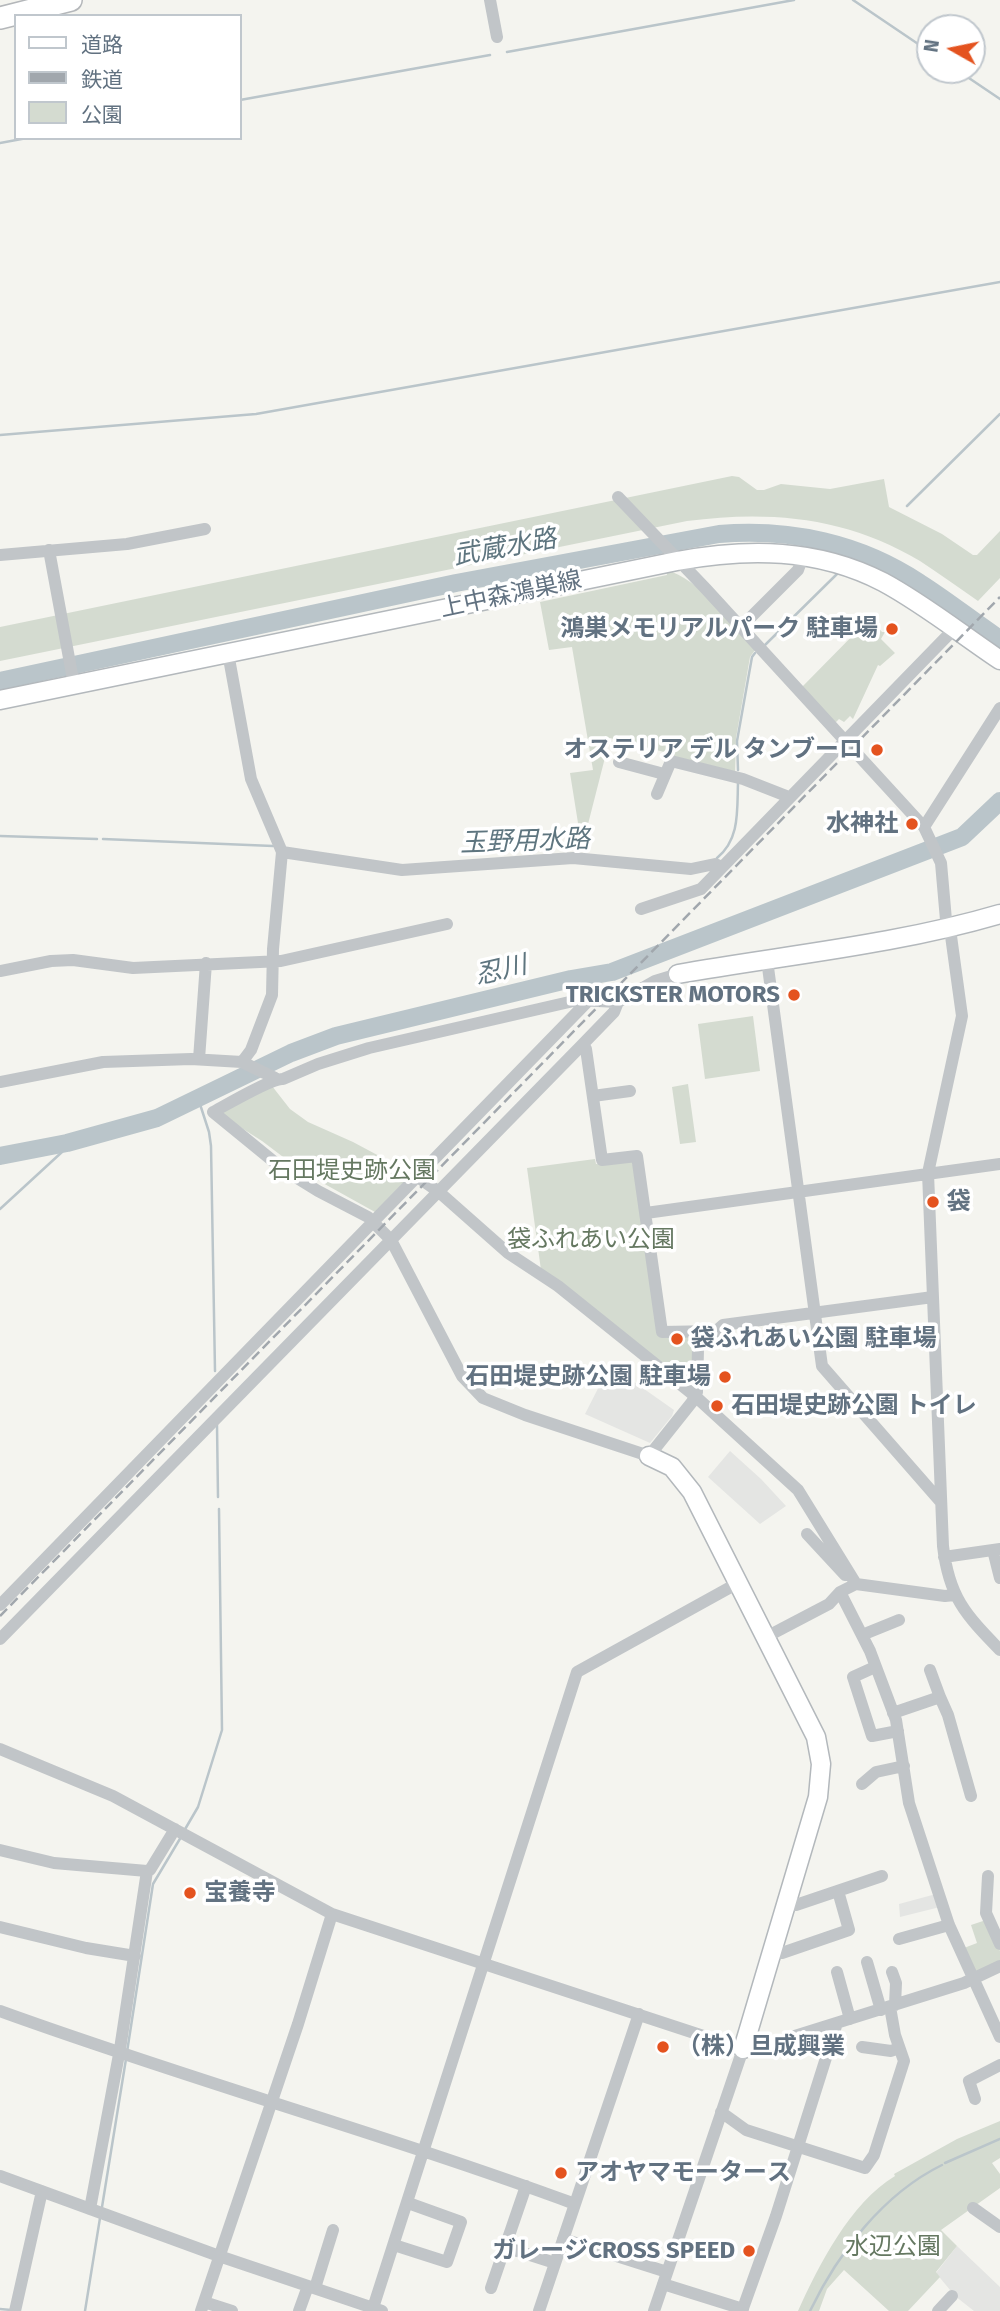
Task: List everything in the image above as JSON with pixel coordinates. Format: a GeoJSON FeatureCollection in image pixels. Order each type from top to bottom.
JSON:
{"type":"FeatureCollection","features":[{"type":"Feature","properties":{"kind":"highway"},"geometry":{"type":"LineString","coordinates":[[16,14],[71,0]]}},
{"type":"Feature","properties":{"kind":"main road","name":"上中森鴻巣線"},"geometry":{"type":"LineString","coordinates":[[0,700],[73,680],[228,653],[673,557],[738,552],[803,556],[831,562],[870,576],[899,592],[1000,660]]}},
{"type":"Feature","properties":{"kind":"main road"},"geometry":{"type":"LineString","coordinates":[[678,974],[949,928],[1000,914]]}},
{"type":"Feature","properties":{"kind":"main road"},"geometry":{"type":"LineString","coordinates":[[649,1455],[672,1467],[692,1492],[816,1737],[821,1764],[818,1797],[743,2049]]}},
{"type":"Feature","properties":{"kind":"street"},"geometry":{"type":"LineString","coordinates":[[490,0],[497,37]]}},
{"type":"Feature","properties":{"kind":"street"},"geometry":{"type":"LineString","coordinates":[[618,497],[927,832],[942,863],[946,920],[962,1016],[928,1173],[944,1556],[954,1595],[967,1615],[1000,1650]]}},
{"type":"Feature","properties":{"kind":"street"},"geometry":{"type":"LineString","coordinates":[[0,555],[127,544],[205,529]]}},
{"type":"Feature","properties":{"kind":"street"},"geometry":{"type":"LineString","coordinates":[[49,550],[73,680]]}},
{"type":"Feature","properties":{"kind":"street"},"geometry":{"type":"LineString","coordinates":[[740,628],[798,570],[803,556]]}},
{"type":"Feature","properties":{"kind":"street"},"geometry":{"type":"LineString","coordinates":[[640,909],[701,889],[954,629]]}},
{"type":"Feature","properties":{"kind":"street"},"geometry":{"type":"LineString","coordinates":[[228,653],[251,779],[282,852],[271,1000],[251,1050],[242,1062]]}},
{"type":"Feature","properties":{"kind":"street"},"geometry":{"type":"LineString","coordinates":[[927,832],[1000,708]]}},
{"type":"Feature","properties":{"kind":"street"},"geometry":{"type":"LineString","coordinates":[[657,794],[670,761],[743,779],[789,797]]}},
{"type":"Feature","properties":{"kind":"street"},"geometry":{"type":"LineString","coordinates":[[619,762],[664,774]]}},
{"type":"Feature","properties":{"kind":"street"},"geometry":{"type":"LineString","coordinates":[[282,852],[402,870],[588,858],[691,869],[715,864],[722,867]]}},
{"type":"Feature","properties":{"kind":"street"},"geometry":{"type":"LineString","coordinates":[[0,971],[51,961],[74,960],[122,968],[273,961],[447,924]]}},
{"type":"Feature","properties":{"kind":"street"},"geometry":{"type":"LineString","coordinates":[[767,960],[822,1366],[940,1500]]}},
{"type":"Feature","properties":{"kind":"street"},"geometry":{"type":"LineString","coordinates":[[200,1059],[206,964]]}},
{"type":"Feature","properties":{"kind":"street"},"geometry":{"type":"LineString","coordinates":[[0,1082],[103,1062],[200,1059],[242,1062],[283,1079],[318,1064],[369,1048],[579,1000],[618,1002],[654,981],[678,974]]}},
{"type":"Feature","properties":{"kind":"street"},"geometry":{"type":"LineString","coordinates":[[0,1605],[590,999]]}},
{"type":"Feature","properties":{"kind":"street"},"geometry":{"type":"LineString","coordinates":[[0,1639],[583,1044],[614,1012],[618,1002]]}},
{"type":"Feature","properties":{"kind":"street"},"geometry":{"type":"LineString","coordinates":[[583,1044],[586,1049],[602,1160],[637,1156],[662,1332],[716,1331]]}},
{"type":"Feature","properties":{"kind":"street"},"geometry":{"type":"LineString","coordinates":[[273,1077],[258,1089],[212,1112],[284,1170],[375,1222],[391,1240],[463,1376],[483,1398],[525,1415],[649,1455],[695,1396],[698,1349],[723,1325],[933,1297]]}},
{"type":"Feature","properties":{"kind":"street"},"geometry":{"type":"LineString","coordinates":[[593,1096],[630,1091]]}},
{"type":"Feature","properties":{"kind":"street"},"geometry":{"type":"LineString","coordinates":[[646,1213],[1000,1164]]}},
{"type":"Feature","properties":{"kind":"street"},"geometry":{"type":"LineString","coordinates":[[418,1177],[508,1253],[558,1286],[695,1396],[798,1490],[856,1585]]}},
{"type":"Feature","properties":{"kind":"street"},"geometry":{"type":"LineString","coordinates":[[807,1534],[856,1585]]}},
{"type":"Feature","properties":{"kind":"street"},"geometry":{"type":"LineString","coordinates":[[944,1556],[997,1549],[1000,1578]]}},
{"type":"Feature","properties":{"kind":"street"},"geometry":{"type":"LineString","coordinates":[[0,2176],[376,2310],[577,1672],[738,1583]]}},
{"type":"Feature","properties":{"kind":"street"},"geometry":{"type":"LineString","coordinates":[[766,1637],[829,1604],[840,1592],[856,1585],[944,1597],[954,1595]]}},
{"type":"Feature","properties":{"kind":"street"},"geometry":{"type":"LineString","coordinates":[[840,1592],[862,1635],[893,1713],[909,1803],[949,1925],[1000,2037]]}},
{"type":"Feature","properties":{"kind":"street"},"geometry":{"type":"LineString","coordinates":[[862,1635],[900,1620]]}},
{"type":"Feature","properties":{"kind":"street"},"geometry":{"type":"LineString","coordinates":[[875,1667],[853,1677],[872,1736],[898,1731]]}},
{"type":"Feature","properties":{"kind":"street"},"geometry":{"type":"LineString","coordinates":[[930,1670],[948,1715],[971,1796]]}},
{"type":"Feature","properties":{"kind":"street"},"geometry":{"type":"LineString","coordinates":[[893,1713],[940,1697]]}},
{"type":"Feature","properties":{"kind":"street"},"geometry":{"type":"LineString","coordinates":[[0,1749],[113,1796],[332,1914],[743,2049],[750,2050],[889,2007],[972,1980],[1000,1966]]}},
{"type":"Feature","properties":{"kind":"street"},"geometry":{"type":"LineString","coordinates":[[862,1784],[876,1772],[904,1766]]}},
{"type":"Feature","properties":{"kind":"street"},"geometry":{"type":"LineString","coordinates":[[90,2209],[119,2054],[147,1871],[175,1829]]}},
{"type":"Feature","properties":{"kind":"street"},"geometry":{"type":"LineString","coordinates":[[0,1850],[54,1863],[147,1871]]}},
{"type":"Feature","properties":{"kind":"street"},"geometry":{"type":"LineString","coordinates":[[786,1903],[796,1905],[883,1876]]}},
{"type":"Feature","properties":{"kind":"street"},"geometry":{"type":"LineString","coordinates":[[988,1876],[986,1913],[1000,1944]]}},
{"type":"Feature","properties":{"kind":"street"},"geometry":{"type":"LineString","coordinates":[[772,1951],[782,1953],[849,1930],[838,1891]]}},
{"type":"Feature","properties":{"kind":"street"},"geometry":{"type":"LineString","coordinates":[[232,2311],[202,2307],[332,1914]]}},
{"type":"Feature","properties":{"kind":"street"},"geometry":{"type":"LineString","coordinates":[[899,1939],[949,1925]]}},
{"type":"Feature","properties":{"kind":"street"},"geometry":{"type":"LineString","coordinates":[[0,1927],[86,1948],[135,1956]]}},
{"type":"Feature","properties":{"kind":"street"},"geometry":{"type":"LineString","coordinates":[[721,2112],[746,2130],[862,2168],[867,2167],[874,2155],[904,2061],[889,2007],[867,1962]]}},
{"type":"Feature","properties":{"kind":"street"},"geometry":{"type":"LineString","coordinates":[[564,2239],[743,2310],[837,2029],[844,2021],[837,1972]]}},
{"type":"Feature","properties":{"kind":"street"},"geometry":{"type":"LineString","coordinates":[[889,2007],[896,1983],[892,1972]]}},
{"type":"Feature","properties":{"kind":"street"},"geometry":{"type":"LineString","coordinates":[[0,2011],[119,2054],[425,2152],[575,2204]]}},
{"type":"Feature","properties":{"kind":"street"},"geometry":{"type":"LineString","coordinates":[[539,2311],[639,2014]]}},
{"type":"Feature","properties":{"kind":"street"},"geometry":{"type":"LineString","coordinates":[[862,2047],[891,2051],[899,2048]]}},
{"type":"Feature","properties":{"kind":"street"},"geometry":{"type":"LineString","coordinates":[[654,2311],[743,2049]]}},
{"type":"Feature","properties":{"kind":"street"},"geometry":{"type":"LineString","coordinates":[[975,2099],[969,2081],[1000,2066]]}},
{"type":"Feature","properties":{"kind":"street"},"geometry":{"type":"LineString","coordinates":[[396,2245],[411,2204],[425,2152]]}},
{"type":"Feature","properties":{"kind":"street"},"geometry":{"type":"LineString","coordinates":[[491,2288],[526,2186]]}},
{"type":"Feature","properties":{"kind":"street"},"geometry":{"type":"LineString","coordinates":[[15,2311],[42,2191]]}},
{"type":"Feature","properties":{"kind":"street"},"geometry":{"type":"LineString","coordinates":[[396,2245],[447,2262],[461,2222],[411,2204]]}},
{"type":"Feature","properties":{"kind":"street"},"geometry":{"type":"LineString","coordinates":[[973,2208],[1000,2227]]}},
{"type":"Feature","properties":{"kind":"street"},"geometry":{"type":"LineString","coordinates":[[299,2311],[333,2230]]}},
{"type":"Feature","properties":{"kind":"street"},"geometry":{"type":"LineString","coordinates":[[505,2247],[555,2263]]}},
{"type":"Feature","properties":{"kind":"street"},"geometry":{"type":"LineString","coordinates":[[938,2311],[952,2296]]}},
{"type":"Feature","properties":{"kind":"shaded area"},"geometry":{"type":"Polygon","coordinates":[[[610,1365],[674,1410],[650,1443],[585,1414],[610,1365]]]}},
{"type":"Feature","properties":{"kind":"shaded area"},"geometry":{"type":"Polygon","coordinates":[[[730,1451],[786,1506],[760,1524],[708,1477],[730,1451]]]}},
{"type":"Feature","properties":{"kind":"shaded area"},"geometry":{"type":"Polygon","coordinates":[[[936,1894],[940,1907],[900,1917],[899,1904],[936,1894]]]}},
{"type":"Feature","properties":{"kind":"shaded area"},"geometry":{"type":"Polygon","coordinates":[[[957,2246],[1000,2287],[1000,2311],[974,2311],[955,2296],[936,2273],[957,2246]]]}},
{"type":"Feature","properties":{"kind":"green space"},"geometry":{"type":"Polygon","coordinates":[[[732,476],[739,477],[757,490],[781,484],[830,489],[884,479],[889,507],[942,534],[973,555],[977,555],[1000,531],[1000,578],[978,601],[920,561],[892,546],[836,526],[778,517],[718,518],[687,521],[0,661],[0,627],[732,476]]]}},
{"type":"Feature","properties":{"kind":"green space"},"geometry":{"type":"Polygon","coordinates":[[[666,570],[691,582],[703,592],[755,650],[750,657],[736,738],[735,775],[610,738],[586,832],[585,848],[582,848],[570,773],[593,770],[572,647],[549,650],[540,602],[667,575],[666,570]]]}},
{"type":"Feature","properties":{"kind":"green space"},"geometry":{"type":"Polygon","coordinates":[[[865,623],[873,631],[878,627],[885,632],[881,639],[895,653],[878,665],[853,719],[850,716],[844,722],[839,719],[834,724],[801,688],[865,623]]]}},
{"type":"Feature","properties":{"kind":"green space"},"geometry":{"type":"Polygon","coordinates":[[[753,1016],[760,1071],[705,1079],[698,1024],[753,1016]]]}},
{"type":"Feature","properties":{"kind":"green space"},"geometry":{"type":"Polygon","coordinates":[[[688,1084],[696,1142],[680,1144],[672,1087],[688,1084]]]}},
{"type":"Feature","properties":{"kind":"green space","name":"石田堤史跡公園"},"geometry":{"type":"Polygon","coordinates":[[[272,1086],[290,1109],[308,1122],[353,1142],[411,1175],[375,1212],[303,1172],[218,1113],[272,1086]]]}},
{"type":"Feature","properties":{"kind":"green space","name":"袋ふれあい公園"},"geometry":{"type":"Polygon","coordinates":[[[595,1159],[596,1164],[632,1159],[659,1337],[703,1335],[695,1339],[693,1344],[692,1391],[541,1270],[527,1168],[595,1159]]]}},
{"type":"Feature","properties":{"kind":"green space"},"geometry":{"type":"Polygon","coordinates":[[[986,1920],[1000,1951],[1000,1963],[976,1974],[964,1948],[977,1943],[971,1925],[986,1920]]]}},
{"type":"Feature","properties":{"kind":"green space","name":"水辺公園"},"geometry":{"type":"Polygon","coordinates":[[[1000,2121],[1000,2158],[992,2163],[1000,2174],[1000,2188],[941,2230],[957,2246],[936,2272],[940,2277],[908,2311],[889,2311],[844,2270],[827,2289],[819,2311],[798,2311],[826,2255],[864,2202],[895,2176],[894,2174],[957,2139],[1000,2121]]]}},
{"type":"Feature","properties":{"kind":"waterway"},"geometry":{"type":"LineString","coordinates":[[507,52],[794,0]]}},
{"type":"Feature","properties":{"kind":"waterway"},"geometry":{"type":"LineString","coordinates":[[853,0],[916,43]]}},
{"type":"Feature","properties":{"kind":"waterway"},"geometry":{"type":"LineString","coordinates":[[242,100],[490,55]]}},
{"type":"Feature","properties":{"kind":"waterway"},"geometry":{"type":"LineString","coordinates":[[978,84],[1000,99]]}},
{"type":"Feature","properties":{"kind":"waterway"},"geometry":{"type":"LineString","coordinates":[[0,143],[16,140]]}},
{"type":"Feature","properties":{"kind":"waterway"},"geometry":{"type":"LineString","coordinates":[[0,435],[256,414],[1000,282]]}},
{"type":"Feature","properties":{"kind":"waterway","name":"玉野用水路"},"geometry":{"type":"LineString","coordinates":[[907,506],[1000,414]]}},
{"type":"Feature","properties":{"kind":"waterway","name":"武蔵水路"},"geometry":{"type":"LineString","coordinates":[[0,681],[456,583],[719,534],[798,536],[849,548],[897,569],[1000,639]]}},
{"type":"Feature","properties":{"kind":"waterway","name":"玉野用水路"},"geometry":{"type":"LineString","coordinates":[[765,645],[837,574]]}},
{"type":"Feature","properties":{"kind":"waterway","name":"玉野用水路"},"geometry":{"type":"LineString","coordinates":[[738,770],[737,741],[752,657],[755,653]]}},
{"type":"Feature","properties":{"kind":"waterway","name":"玉野用水路"},"geometry":{"type":"LineString","coordinates":[[717,858],[730,842],[736,824],[738,783]]}},
{"type":"Feature","properties":{"kind":"waterway","name":"忍川"},"geometry":{"type":"LineString","coordinates":[[0,1156],[67,1143],[157,1118],[291,1053],[336,1036],[571,979],[612,972],[962,837],[1000,801]]}},
{"type":"Feature","properties":{"kind":"waterway","name":"玉野用水路"},"geometry":{"type":"LineString","coordinates":[[0,836],[97,839]]}},
{"type":"Feature","properties":{"kind":"waterway","name":"玉野用水路"},"geometry":{"type":"LineString","coordinates":[[103,839],[273,846]]}},
{"type":"Feature","properties":{"kind":"waterway"},"geometry":{"type":"LineString","coordinates":[[198,1098],[211,1146],[215,1371]]}},
{"type":"Feature","properties":{"kind":"waterway"},"geometry":{"type":"LineString","coordinates":[[0,1209],[62,1152],[67,1143]]}},
{"type":"Feature","properties":{"kind":"waterway"},"geometry":{"type":"LineString","coordinates":[[217,1425],[218,1497]]}},
{"type":"Feature","properties":{"kind":"waterway"},"geometry":{"type":"LineString","coordinates":[[184,1831],[198,1807],[222,1730],[219,1509]]}},
{"type":"Feature","properties":{"kind":"waterway"},"geometry":{"type":"LineString","coordinates":[[127,2052],[153,1884],[181,1837]]}},
{"type":"Feature","properties":{"kind":"waterway"},"geometry":{"type":"LineString","coordinates":[[102,2207],[126,2059]]}},
{"type":"Feature","properties":{"kind":"waterway"},"geometry":{"type":"LineString","coordinates":[[945,2163],[1000,2139]]}},
{"type":"Feature","properties":{"kind":"waterway"},"geometry":{"type":"LineString","coordinates":[[810,2311],[834,2268],[864,2227],[900,2192],[942,2165]]}},
{"type":"Feature","properties":{"kind":"waterway"},"geometry":{"type":"LineString","coordinates":[[85,2311],[100,2218]]}},
{"type":"Feature","properties":{"kind":"waterway"},"geometry":{"type":"LineString","coordinates":[[0,2309],[11,2310]]}},
{"type":"Feature","properties":{"kind":"railway"},"geometry":{"type":"LineString","coordinates":[[0,1616],[1000,597]]}},
{"type":"Feature","properties":{"kind":"place","name":"鴻巣メモリアルパーク 駐車場"},"geometry":{"type":"Point","coordinates":[892,629]}},
{"type":"Feature","properties":{"kind":"place","name":"オステリア デル タンブーロ"},"geometry":{"type":"Point","coordinates":[877,750]}},
{"type":"Feature","properties":{"kind":"place","name":"水神社"},"geometry":{"type":"Point","coordinates":[912,824]}},
{"type":"Feature","properties":{"kind":"place","name":"TRICKSTER MOTORS"},"geometry":{"type":"Point","coordinates":[794,995]}},
{"type":"Feature","properties":{"kind":"place","name":"袋"},"geometry":{"type":"Point","coordinates":[933,1202]}},
{"type":"Feature","properties":{"kind":"place","name":"袋ふれあい公園 駐車場"},"geometry":{"type":"Point","coordinates":[677,1339]}},
{"type":"Feature","properties":{"kind":"place","name":"石田堤史跡公園 駐車場"},"geometry":{"type":"Point","coordinates":[725,1377]}},
{"type":"Feature","properties":{"kind":"place","name":"石田堤史跡公園 トイレ"},"geometry":{"type":"Point","coordinates":[717,1406]}},
{"type":"Feature","properties":{"kind":"place","name":"宝養寺"},"geometry":{"type":"Point","coordinates":[190,1893]}},
{"type":"Feature","properties":{"kind":"place","name":"（株）旦成興業"},"geometry":{"type":"Point","coordinates":[663,2047]}},
{"type":"Feature","properties":{"kind":"place","name":"アオヤマモータース"},"geometry":{"type":"Point","coordinates":[561,2173]}},
{"type":"Feature","properties":{"kind":"place","name":"ガレージCROSS SPEED"},"geometry":{"type":"Point","coordinates":[749,2251]}}]}
